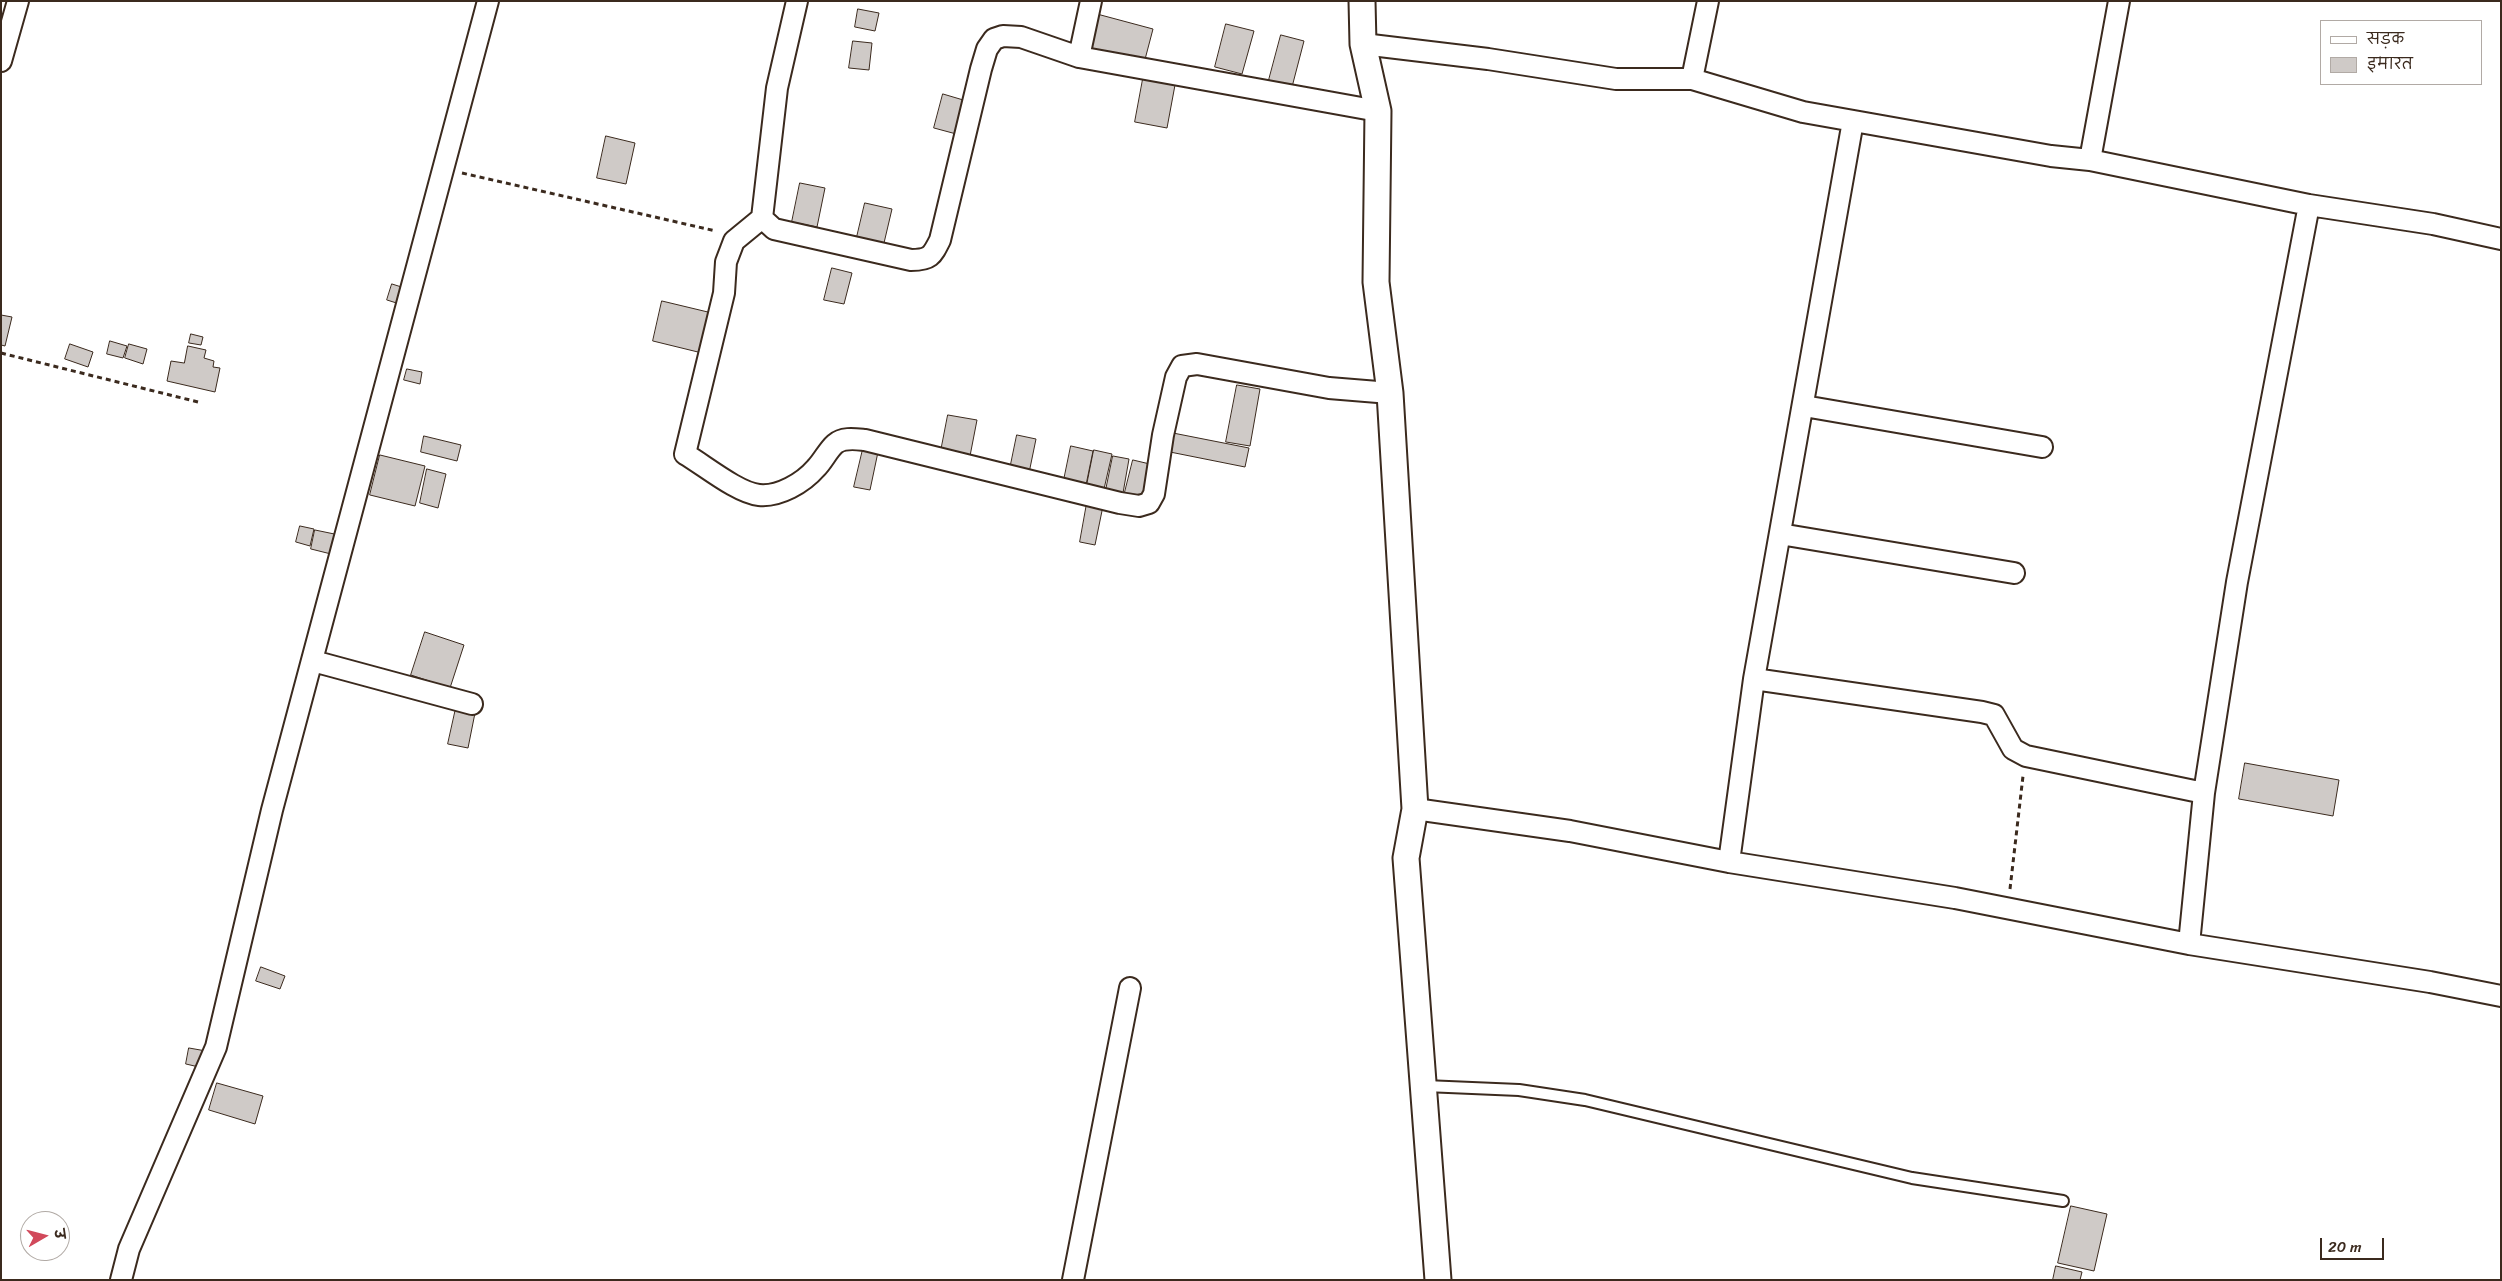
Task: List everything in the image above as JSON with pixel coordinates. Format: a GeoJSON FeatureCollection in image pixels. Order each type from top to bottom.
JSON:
{"type":"FeatureCollection","features":[{"type":"Feature","properties":{"kind":"street"},"geometry":{"type":"LineString","coordinates":[[1,61],[18,1]]}},
{"type":"Feature","properties":{"kind":"street"},"geometry":{"type":"LineString","coordinates":[[122,1280],[129,1249],[216,1046],[272,810],[488,1]]}},
{"type":"Feature","properties":{"kind":"street"},"geometry":{"type":"LineString","coordinates":[[797,1],[778,88],[762,218],[734,241],[726,262],[724,293],[685,454],[737,486],[758,495],[778,493],[799,483],[815,469],[836,443],[848,438],[865,440],[1120,503],[1139,506],[1149,503],[1154,494],[1165,425],[1176,377],[1182,366],[1196,364],[1302,384],[1390,393]]}},
{"type":"Feature","properties":{"kind":"street"},"geometry":{"type":"LineString","coordinates":[[1080,57],[1091,1]]}},
{"type":"Feature","properties":{"kind":"street"},"geometry":{"type":"LineString","coordinates":[[1362,1],[1363,44],[1378,111],[1376,282],[1390,393],[1415,809],[1406,858],[1425,1086],[1438,1280]]}},
{"type":"Feature","properties":{"kind":"street"},"geometry":{"type":"LineString","coordinates":[[1692,79],[1708,1]]}},
{"type":"Feature","properties":{"kind":"street"},"geometry":{"type":"LineString","coordinates":[[2090,160],[2119,1]]}},
{"type":"Feature","properties":{"kind":"street"},"geometry":{"type":"LineString","coordinates":[[762,218],[774,229],[911,260],[924,260],[934,254],[940,240],[987,49],[994,39],[1003,36],[1021,37],[1080,57],[1378,111]]}},
{"type":"Feature","properties":{"kind":"street"},"geometry":{"type":"LineString","coordinates":[[1363,44],[1488,59],[1616,79],[1692,79],[1803,112],[2051,156],[2090,160],[2309,205],[2433,224],[2501,238]]}},
{"type":"Feature","properties":{"kind":"street"},"geometry":{"type":"LineString","coordinates":[[1729,862],[1754,679],[1804,406],[1830,244],[1854,121]]}},
{"type":"Feature","properties":{"kind":"street"},"geometry":{"type":"LineString","coordinates":[[2189,944],[2204,793],[2237,582],[2309,205]]}},
{"type":"Feature","properties":{"kind":"street"},"geometry":{"type":"LineString","coordinates":[[1804,406],[2042,447]]}},
{"type":"Feature","properties":{"kind":"street"},"geometry":{"type":"LineString","coordinates":[[1780,534],[2014,572]]}},
{"type":"Feature","properties":{"kind":"street"},"geometry":{"type":"LineString","coordinates":[[312,661],[472,704]]}},
{"type":"Feature","properties":{"kind":"street"},"geometry":{"type":"LineString","coordinates":[[1754,679],[1994,715],[2014,749],[2026,756],[2204,793]]}},
{"type":"Feature","properties":{"kind":"street"},"geometry":{"type":"LineString","coordinates":[[1415,809],[1570,831],[1729,862],[2008,908],[2189,944],[2430,982],[2501,996]]}},
{"type":"Feature","properties":{"kind":"street"},"geometry":{"type":"LineString","coordinates":[[1073,1280],[1130,988]]}},
{"type":"Feature","properties":{"kind":"lane"},"geometry":{"type":"LineString","coordinates":[[1425,1086],[1519,1090],[1585,1100],[1912,1178],[2063,1201]]}},
{"type":"Feature","properties":{"kind":"path"},"geometry":{"type":"LineString","coordinates":[[444,169],[741,237]]}},
{"type":"Feature","properties":{"kind":"path"},"geometry":{"type":"LineString","coordinates":[[1,354],[198,402]]}},
{"type":"Feature","properties":{"kind":"path"},"geometry":{"type":"LineString","coordinates":[[2008,908],[2026,756]]}},
{"type":"Feature","properties":{"kind":"building"},"geometry":{"type":"Polygon","coordinates":[[[858,9],[879,13],[875,31],[855,27],[858,9]]]}},
{"type":"Feature","properties":{"kind":"building"},"geometry":{"type":"Polygon","coordinates":[[[1097,14],[1153,29],[1143,67],[1087,52],[1097,14]]]}},
{"type":"Feature","properties":{"kind":"building"},"geometry":{"type":"Polygon","coordinates":[[[1226,24],[1254,31],[1242,74],[1215,67],[1226,24]]]}},
{"type":"Feature","properties":{"kind":"building"},"geometry":{"type":"Polygon","coordinates":[[[1281,35],[1304,41],[1292,87],[1269,80],[1281,35]]]}},
{"type":"Feature","properties":{"kind":"building"},"geometry":{"type":"Polygon","coordinates":[[[853,41],[872,43],[869,70],[849,68],[853,41]]]}},
{"type":"Feature","properties":{"kind":"building"},"geometry":{"type":"Polygon","coordinates":[[[1143,79],[1175,85],[1167,128],[1135,122],[1143,79]]]}},
{"type":"Feature","properties":{"kind":"building"},"geometry":{"type":"Polygon","coordinates":[[[943,94],[970,102],[960,135],[934,128],[943,94]]]}},
{"type":"Feature","properties":{"kind":"building"},"geometry":{"type":"Polygon","coordinates":[[[606,136],[635,143],[626,184],[597,178],[606,136]]]}},
{"type":"Feature","properties":{"kind":"building"},"geometry":{"type":"Polygon","coordinates":[[[800,183],[825,188],[817,227],[792,222],[800,183]]]}},
{"type":"Feature","properties":{"kind":"building"},"geometry":{"type":"Polygon","coordinates":[[[865,203],[892,209],[884,243],[857,237],[865,203]]]}},
{"type":"Feature","properties":{"kind":"building"},"geometry":{"type":"Polygon","coordinates":[[[832,268],[852,273],[844,304],[824,300],[832,268]]]}},
{"type":"Feature","properties":{"kind":"building"},"geometry":{"type":"Polygon","coordinates":[[[392,284],[411,290],[406,306],[387,300],[392,284]]]}},
{"type":"Feature","properties":{"kind":"building"},"geometry":{"type":"Polygon","coordinates":[[[662,301],[712,313],[702,353],[653,341],[662,301]]]}},
{"type":"Feature","properties":{"kind":"building"},"geometry":{"type":"Polygon","coordinates":[[[1,315],[12,317],[5,346],[1,345],[1,315]]]}},
{"type":"Feature","properties":{"kind":"building"},"geometry":{"type":"Polygon","coordinates":[[[191,334],[203,337],[201,345],[189,343],[191,334]]]}},
{"type":"Feature","properties":{"kind":"building"},"geometry":{"type":"Polygon","coordinates":[[[110,341],[127,346],[123,358],[107,354],[110,341]]]}},
{"type":"Feature","properties":{"kind":"building"},"geometry":{"type":"Polygon","coordinates":[[[70,344],[93,352],[88,367],[65,359],[70,344]]]}},
{"type":"Feature","properties":{"kind":"building"},"geometry":{"type":"Polygon","coordinates":[[[129,344],[147,349],[143,364],[125,358],[129,344]]]}},
{"type":"Feature","properties":{"kind":"building"},"geometry":{"type":"Polygon","coordinates":[[[188,346],[206,350],[204,358],[214,361],[213,367],[220,368],[215,392],[167,381],[171,361],[184,363],[188,346]]]}},
{"type":"Feature","properties":{"kind":"building"},"geometry":{"type":"Polygon","coordinates":[[[407,369],[422,372],[420,384],[404,380],[407,369]]]}},
{"type":"Feature","properties":{"kind":"building"},"geometry":{"type":"Polygon","coordinates":[[[1237,385],[1260,389],[1250,446],[1226,442],[1237,385]]]}},
{"type":"Feature","properties":{"kind":"building"},"geometry":{"type":"Polygon","coordinates":[[[948,415],[977,420],[970,456],[941,451],[948,415]]]}},
{"type":"Feature","properties":{"kind":"building"},"geometry":{"type":"Polygon","coordinates":[[[1173,433],[1249,448],[1245,467],[1170,452],[1173,433]]]}},
{"type":"Feature","properties":{"kind":"building"},"geometry":{"type":"Polygon","coordinates":[[[1017,435],[1036,439],[1029,473],[1010,469],[1017,435]]]}},
{"type":"Feature","properties":{"kind":"building"},"geometry":{"type":"Polygon","coordinates":[[[424,436],[461,445],[457,461],[421,452],[424,436]]]}},
{"type":"Feature","properties":{"kind":"building"},"geometry":{"type":"Polygon","coordinates":[[[1071,446],[1093,451],[1086,485],[1064,480],[1071,446]]]}},
{"type":"Feature","properties":{"kind":"building"},"geometry":{"type":"Polygon","coordinates":[[[863,449],[878,452],[870,490],[854,487],[863,449]]]}},
{"type":"Feature","properties":{"kind":"building"},"geometry":{"type":"Polygon","coordinates":[[[1094,450],[1112,454],[1104,489],[1087,485],[1094,450]]]}},
{"type":"Feature","properties":{"kind":"building"},"geometry":{"type":"Polygon","coordinates":[[[380,455],[425,466],[415,506],[370,495],[380,455]]]}},
{"type":"Feature","properties":{"kind":"building"},"geometry":{"type":"Polygon","coordinates":[[[1113,456],[1129,459],[1123,493],[1106,490],[1113,456]]]}},
{"type":"Feature","properties":{"kind":"building"},"geometry":{"type":"Polygon","coordinates":[[[1133,460],[1154,465],[1146,501],[1124,496],[1133,460]]]}},
{"type":"Feature","properties":{"kind":"building"},"geometry":{"type":"Polygon","coordinates":[[[427,469],[446,474],[438,508],[420,503],[427,469]]]}},
{"type":"Feature","properties":{"kind":"building"},"geometry":{"type":"Polygon","coordinates":[[[1087,503],[1103,506],[1095,545],[1080,542],[1087,503]]]}},
{"type":"Feature","properties":{"kind":"building"},"geometry":{"type":"Polygon","coordinates":[[[300,526],[314,529],[310,546],[296,542],[300,526]]]}},
{"type":"Feature","properties":{"kind":"building"},"geometry":{"type":"Polygon","coordinates":[[[315,530],[344,536],[339,556],[311,549],[315,530]]]}},
{"type":"Feature","properties":{"kind":"building"},"geometry":{"type":"Polygon","coordinates":[[[425,632],[464,645],[450,688],[411,675],[425,632]]]}},
{"type":"Feature","properties":{"kind":"building"},"geometry":{"type":"Polygon","coordinates":[[[456,708],[475,713],[468,748],[448,744],[456,708]]]}},
{"type":"Feature","properties":{"kind":"building"},"geometry":{"type":"Polygon","coordinates":[[[2245,763],[2339,780],[2333,816],[2239,799],[2245,763]]]}},
{"type":"Feature","properties":{"kind":"building"},"geometry":{"type":"Polygon","coordinates":[[[261,967],[285,976],[280,989],[256,981],[261,967]]]}},
{"type":"Feature","properties":{"kind":"building"},"geometry":{"type":"Polygon","coordinates":[[[189,1048],[206,1051],[203,1068],[186,1064],[189,1048]]]}},
{"type":"Feature","properties":{"kind":"building"},"geometry":{"type":"Polygon","coordinates":[[[217,1083],[263,1096],[255,1124],[209,1110],[217,1083]]]}},
{"type":"Feature","properties":{"kind":"building"},"geometry":{"type":"Polygon","coordinates":[[[2071,1206],[2107,1214],[2094,1271],[2058,1263],[2071,1206]]]}},
{"type":"Feature","properties":{"kind":"building"},"geometry":{"type":"Polygon","coordinates":[[[2056,1266],[2082,1272],[2080,1280],[2053,1280],[2056,1266]]]}}]}
